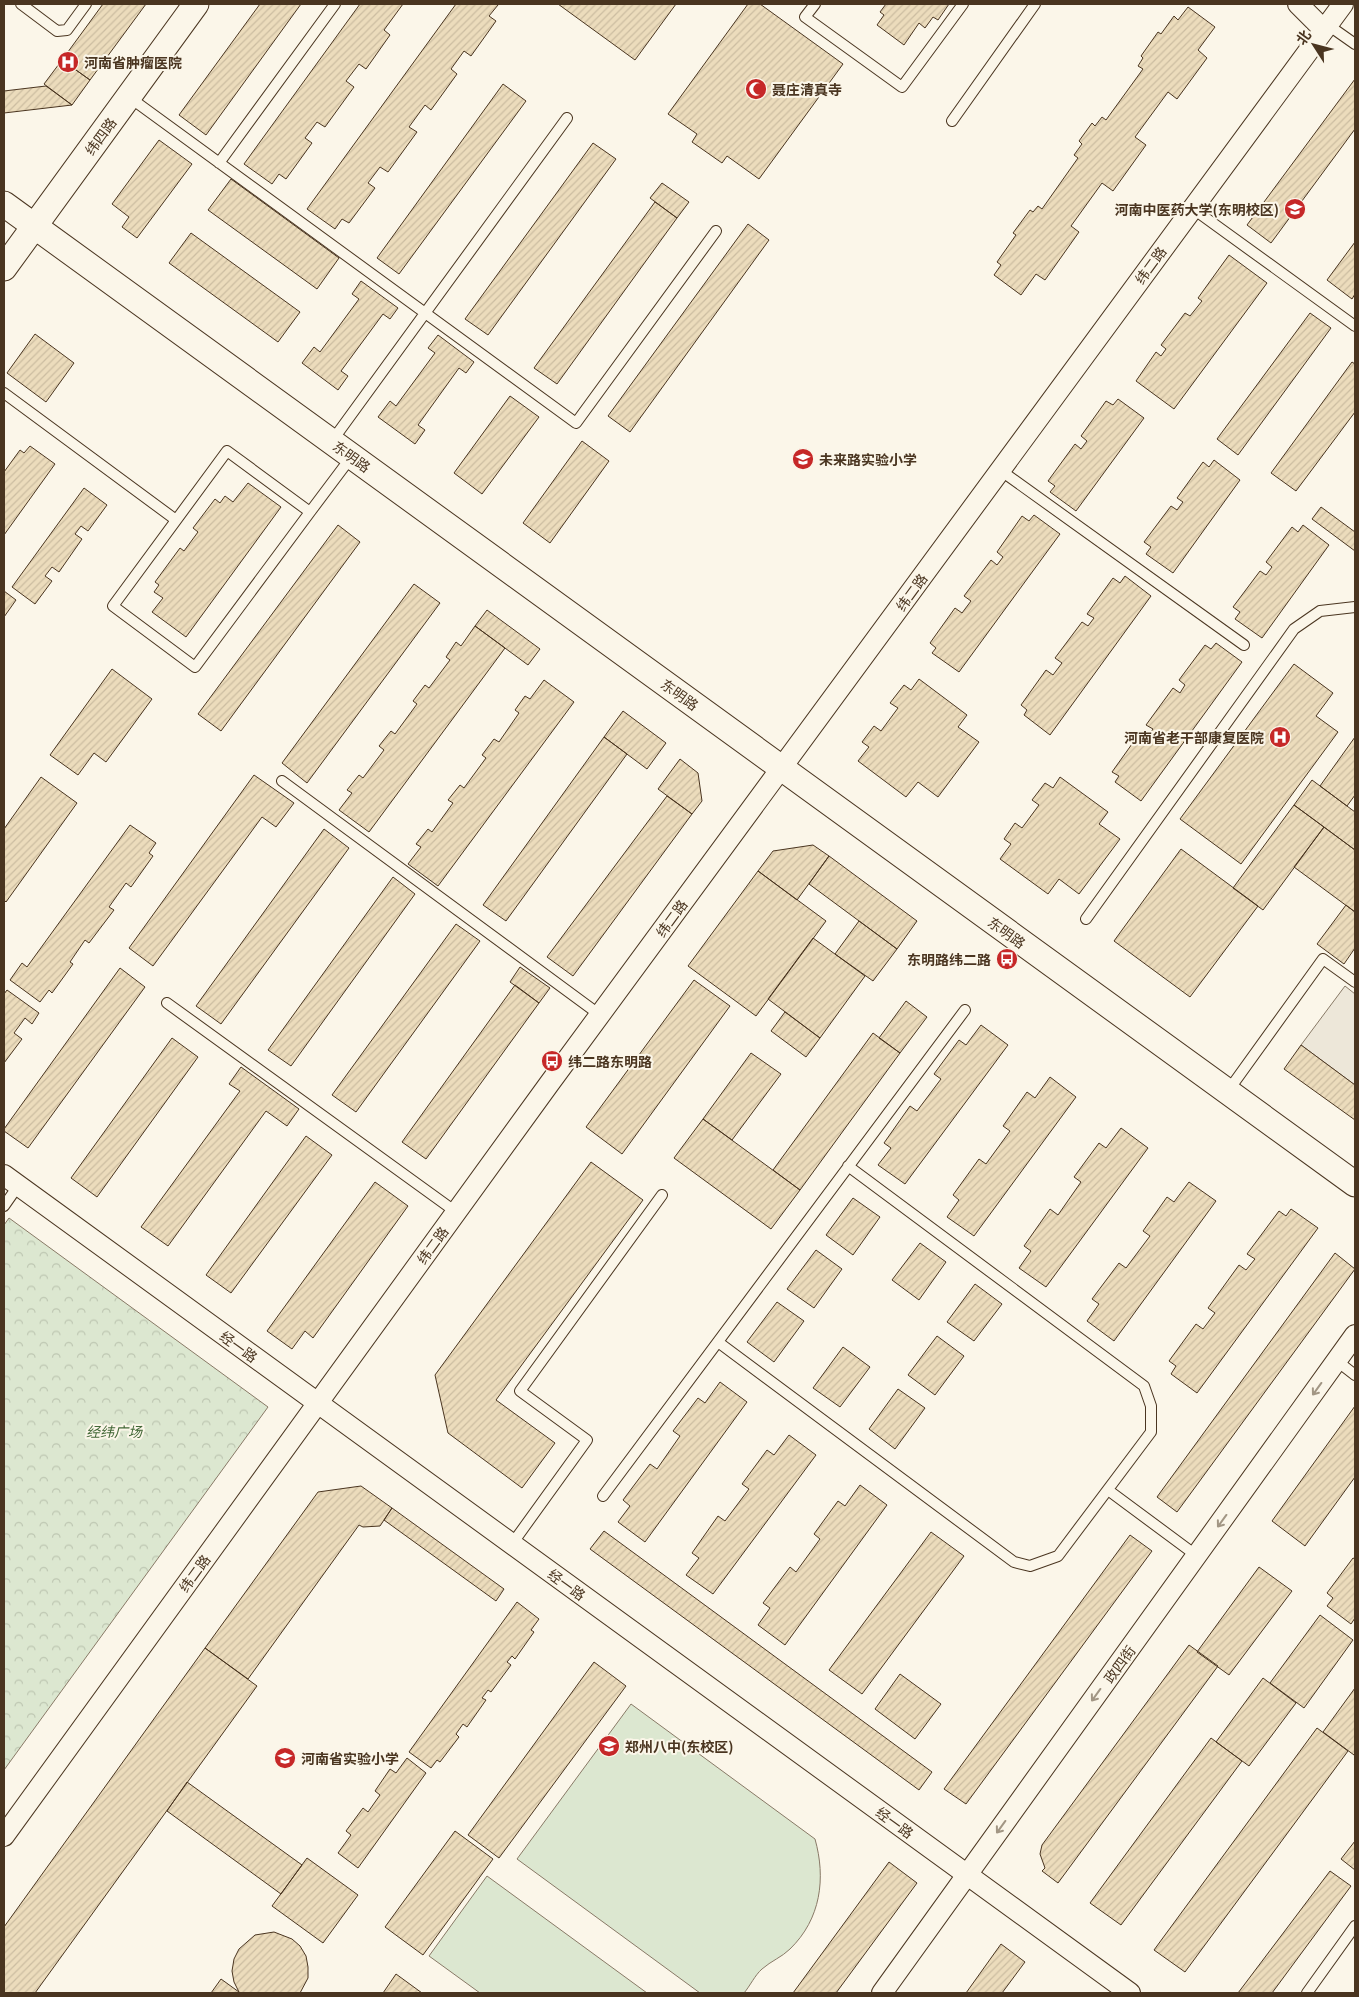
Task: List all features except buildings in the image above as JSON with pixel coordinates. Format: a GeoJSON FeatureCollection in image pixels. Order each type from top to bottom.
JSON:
{"type":"FeatureCollection","features":[{"type":"Feature","properties":{"kind":"street","name":"纬四路"},"geometry":{"type":"LineString","coordinates":[[4,268],[196,4]]}},
{"type":"Feature","properties":{"kind":"street"},"geometry":{"type":"LineString","coordinates":[[1298,4],[1326,27]]}},
{"type":"Feature","properties":{"kind":"street","name":"纬二路"},"geometry":{"type":"LineString","coordinates":[[4,1836],[456,1212],[1343,4]]}},
{"type":"Feature","properties":{"kind":"street","name":"东明路"},"geometry":{"type":"LineString","coordinates":[[4,204],[1355,1184]]}},
{"type":"Feature","properties":{"kind":"street","name":"经一路"},"geometry":{"type":"LineString","coordinates":[[11,1181],[1130,1993]]}},
{"type":"Feature","properties":{"kind":"street","name":"政四街"},"geometry":{"type":"LineString","coordinates":[[882,1993],[1355,1335]]}},
{"type":"Feature","properties":{"kind":"lane"},"geometry":{"type":"LineString","coordinates":[[21,4],[57,31],[67,30],[86,4]]}},
{"type":"Feature","properties":{"kind":"lane"},"geometry":{"type":"LineString","coordinates":[[219,163],[335,4]]}},
{"type":"Feature","properties":{"kind":"lane"},"geometry":{"type":"LineString","coordinates":[[815,4],[805,17],[902,87],[963,4]]}},
{"type":"Feature","properties":{"kind":"lane"},"geometry":{"type":"LineString","coordinates":[[952,120],[1036,4]]}},
{"type":"Feature","properties":{"kind":"lane"},"geometry":{"type":"LineString","coordinates":[[1326,27],[1355,44]]}},
{"type":"Feature","properties":{"kind":"lane"},"geometry":{"type":"LineString","coordinates":[[128,97],[576,423],[716,231]]}},
{"type":"Feature","properties":{"kind":"lane"},"geometry":{"type":"LineString","coordinates":[[310,512],[227,451],[113,606],[195,667],[310,512],[342,449],[425,313],[567,118]]}},
{"type":"Feature","properties":{"kind":"lane"},"geometry":{"type":"LineString","coordinates":[[1192,208],[1355,326]]}},
{"type":"Feature","properties":{"kind":"lane"},"geometry":{"type":"LineString","coordinates":[[4,393],[176,520]]}},
{"type":"Feature","properties":{"kind":"lane"},"geometry":{"type":"LineString","coordinates":[[1000,470],[1244,645]]}},
{"type":"Feature","properties":{"kind":"lane"},"geometry":{"type":"LineString","coordinates":[[1086,919],[1294,629],[1320,611],[1355,607]]}},
{"type":"Feature","properties":{"kind":"lane"},"geometry":{"type":"LineString","coordinates":[[282,781],[600,1015]]}},
{"type":"Feature","properties":{"kind":"lane"},"geometry":{"type":"LineString","coordinates":[[1228,1092],[1324,959],[1355,982]]}},
{"type":"Feature","properties":{"kind":"lane"},"geometry":{"type":"LineString","coordinates":[[167,1003],[456,1212]]}},
{"type":"Feature","properties":{"kind":"lane"},"geometry":{"type":"LineString","coordinates":[[603,1496],[965,1010]]}},
{"type":"Feature","properties":{"kind":"lane"},"geometry":{"type":"LineString","coordinates":[[718,1342],[1014,1562],[1030,1566],[1058,1556],[1151,1432],[1151,1406],[1144,1386],[848,1166]]}},
{"type":"Feature","properties":{"kind":"lane"},"geometry":{"type":"LineString","coordinates":[[4,1206],[11,1181]]}},
{"type":"Feature","properties":{"kind":"lane"},"geometry":{"type":"LineString","coordinates":[[512,1544],[587,1440],[520,1391],[662,1195]]}},
{"type":"Feature","properties":{"kind":"lane"},"geometry":{"type":"LineString","coordinates":[[1337,1361],[1355,1374]]}},
{"type":"Feature","properties":{"kind":"lane"},"geometry":{"type":"LineString","coordinates":[[1108,1490],[1197,1556]]}},
{"type":"Feature","properties":{"kind":"lane"},"geometry":{"type":"LineString","coordinates":[[1307,1993],[1355,1926]]}},
{"type":"Feature","properties":{"kind":"green space","name":"经纬广场"},"geometry":{"type":"Polygon","coordinates":[[[9,1218],[268,1407],[4,1770],[4,1225],[9,1218]]]}},
{"type":"Feature","properties":{"kind":"green space"},"geometry":{"type":"Polygon","coordinates":[[[631,1704],[815,1839],[820,1868],[820,1883],[818,1897],[809,1925],[790,1949],[759,1971],[744,1993],[700,1993],[517,1859],[631,1704]]]}},
{"type":"Feature","properties":{"kind":"green space"},"geometry":{"type":"Polygon","coordinates":[[[487,1876],[647,1993],[480,1993],[429,1956],[487,1876]]]}},
{"type":"Feature","properties":{"kind":"shaded area"},"geometry":{"type":"Polygon","coordinates":[[[1345,986],[1355,994],[1355,1085],[1301,1045],[1345,986]]]}},
{"type":"Feature","properties":{"kind":"place","name":"河南省肿瘤医院"},"geometry":{"type":"Point","coordinates":[68,62]}},
{"type":"Feature","properties":{"kind":"place","name":"聂庄清真寺"},"geometry":{"type":"Point","coordinates":[756,89]}},
{"type":"Feature","properties":{"kind":"place","name":"河南中医药大学(东明校区)"},"geometry":{"type":"Point","coordinates":[1295,209]}},
{"type":"Feature","properties":{"kind":"place","name":"未来路实验小学"},"geometry":{"type":"Point","coordinates":[803,459]}},
{"type":"Feature","properties":{"kind":"place","name":"河南省老干部康复医院"},"geometry":{"type":"Point","coordinates":[1280,737]}},
{"type":"Feature","properties":{"kind":"place","name":"东明路纬二路"},"geometry":{"type":"Point","coordinates":[1007,959]}},
{"type":"Feature","properties":{"kind":"place","name":"纬二路东明路"},"geometry":{"type":"Point","coordinates":[552,1061]}},
{"type":"Feature","properties":{"kind":"place","name":"郑州八中(东校区)"},"geometry":{"type":"Point","coordinates":[609,1746]}},
{"type":"Feature","properties":{"kind":"place","name":"河南省实验小学"},"geometry":{"type":"Point","coordinates":[285,1758]}}]}
